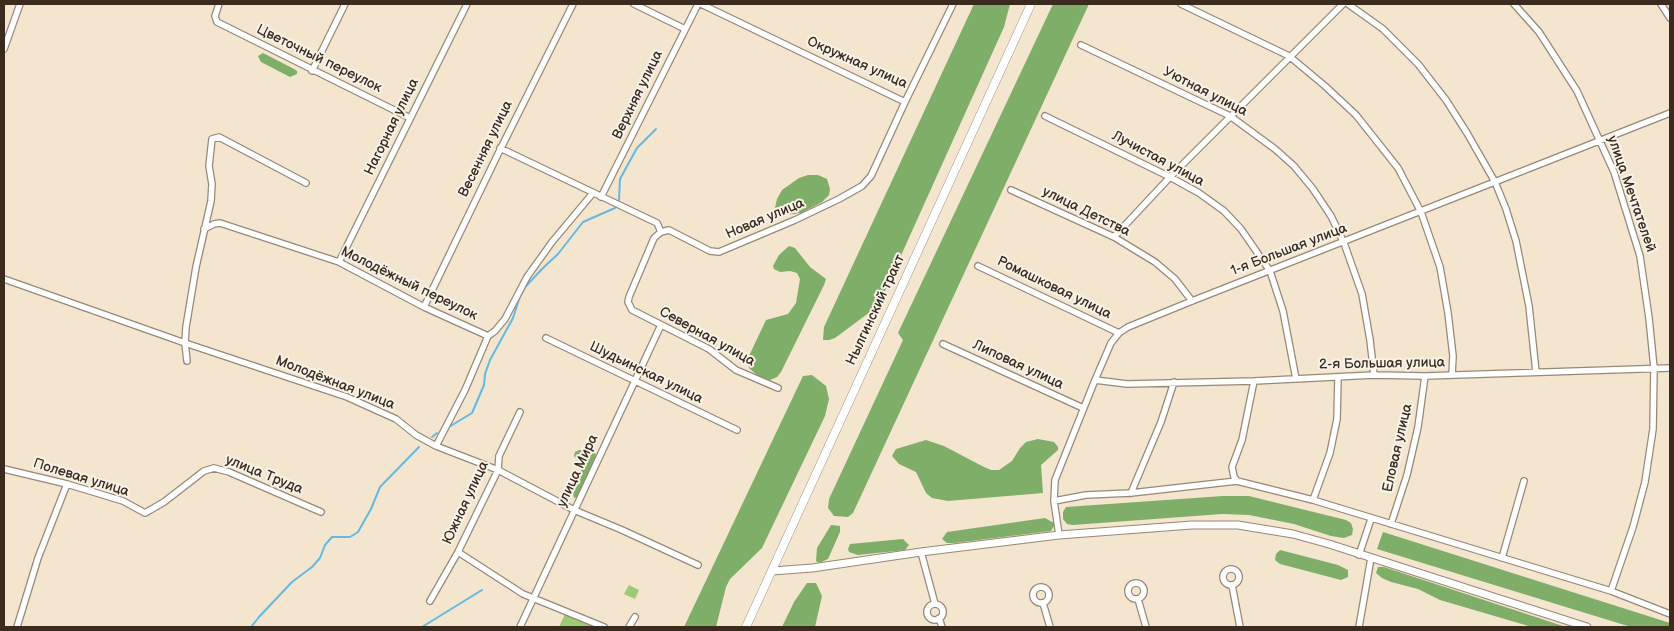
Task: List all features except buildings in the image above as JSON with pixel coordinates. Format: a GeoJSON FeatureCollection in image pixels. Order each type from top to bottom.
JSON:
{"type":"FeatureCollection","features":[{"type":"Feature","properties":{"kind":"main road","name":"Нылгинский тракт"},"geometry":{"type":"LineString","coordinates":[[746,627],[1031,4]]}},
{"type":"Feature","properties":{"kind":"street"},"geometry":{"type":"LineString","coordinates":[[4,49],[20,4]]}},
{"type":"Feature","properties":{"kind":"street","name":"Цветочный переулок"},"geometry":{"type":"LineString","coordinates":[[219,4],[215,16],[217,22],[410,118]]}},
{"type":"Feature","properties":{"kind":"street"},"geometry":{"type":"LineString","coordinates":[[312,70],[345,4]]}},
{"type":"Feature","properties":{"kind":"street","name":"Нагорная улица"},"geometry":{"type":"LineString","coordinates":[[339,262],[467,4]]}},
{"type":"Feature","properties":{"kind":"street","name":"Весенняя улица"},"geometry":{"type":"LineString","coordinates":[[424,307],[500,148],[573,4]]}},
{"type":"Feature","properties":{"kind":"street"},"geometry":{"type":"LineString","coordinates":[[634,4],[685,29]]}},
{"type":"Feature","properties":{"kind":"street","name":"Верхняя улица"},"geometry":{"type":"LineString","coordinates":[[601,197],[685,29],[700,4]]}},
{"type":"Feature","properties":{"kind":"street","name":"Окружная улица"},"geometry":{"type":"LineString","coordinates":[[700,4],[905,102],[953,4]]}},
{"type":"Feature","properties":{"kind":"street"},"geometry":{"type":"LineString","coordinates":[[1181,4],[1289,56],[1356,115],[1398,168],[1420,212],[1440,268],[1453,356],[1452,375]]}},
{"type":"Feature","properties":{"kind":"street"},"geometry":{"type":"LineString","coordinates":[[1114,237],[1170,176],[1343,4]]}},
{"type":"Feature","properties":{"kind":"street"},"geometry":{"type":"LineString","coordinates":[[1348,4],[1383,29],[1418,64],[1446,100],[1495,182],[1516,241],[1529,306],[1536,372]]}},
{"type":"Feature","properties":{"kind":"street","name":"улица Мечтателей"},"geometry":{"type":"LineString","coordinates":[[1514,4],[1539,32],[1577,91],[1614,172],[1640,256],[1654,368],[1653,429],[1645,482],[1633,527],[1611,591]]}},
{"type":"Feature","properties":{"kind":"street"},"geometry":{"type":"LineString","coordinates":[[1661,4],[1670,18]]}},
{"type":"Feature","properties":{"kind":"street","name":"Уютная улица"},"geometry":{"type":"LineString","coordinates":[[1081,45],[1230,116],[1275,149],[1294,166],[1313,189],[1331,216],[1344,243],[1362,294],[1374,375]]}},
{"type":"Feature","properties":{"kind":"street","name":"Новая улица"},"geometry":{"type":"LineString","coordinates":[[661,232],[669,230],[710,251],[719,252],[839,199],[862,186],[871,176],[905,102]]}},
{"type":"Feature","properties":{"kind":"street","name":"1-я Большая улица"},"geometry":{"type":"LineString","coordinates":[[1119,333],[1128,327],[1192,301],[1344,243],[1670,113]]}},
{"type":"Feature","properties":{"kind":"street","name":"Лучистая улица"},"geometry":{"type":"LineString","coordinates":[[1045,116],[1170,176],[1199,193],[1224,211],[1246,235],[1270,271],[1283,311],[1296,379]]}},
{"type":"Feature","properties":{"kind":"street"},"geometry":{"type":"LineString","coordinates":[[187,361],[186,327],[196,268],[211,201],[212,184],[209,166],[212,139],[219,137],[306,183]]}},
{"type":"Feature","properties":{"kind":"street"},"geometry":{"type":"LineString","coordinates":[[500,148],[657,223],[661,232]]}},
{"type":"Feature","properties":{"kind":"street","name":"улица Детства"},"geometry":{"type":"LineString","coordinates":[[1011,190],[1114,237],[1155,262],[1175,279],[1192,301]]}},
{"type":"Feature","properties":{"kind":"street"},"geometry":{"type":"LineString","coordinates":[[436,446],[465,390],[488,336],[505,320],[527,277],[552,242],[593,193]]}},
{"type":"Feature","properties":{"kind":"street","name":"Молодёжный переулок"},"geometry":{"type":"LineString","coordinates":[[204,229],[220,223],[339,262],[424,307],[488,336]]}},
{"type":"Feature","properties":{"kind":"street","name":"Северная улица"},"geometry":{"type":"LineString","coordinates":[[661,232],[654,238],[629,297],[628,302],[632,310],[709,349],[736,370],[778,388]]}},
{"type":"Feature","properties":{"kind":"street","name":"Ромашковая улица"},"geometry":{"type":"LineString","coordinates":[[978,266],[1119,333]]}},
{"type":"Feature","properties":{"kind":"street","name":"Молодёжная улица"},"geometry":{"type":"LineString","coordinates":[[4,279],[347,398],[396,419],[416,435],[436,446],[498,470],[574,510],[698,565]]}},
{"type":"Feature","properties":{"kind":"street","name":"улица Мира"},"geometry":{"type":"LineString","coordinates":[[520,627],[661,325]]}},
{"type":"Feature","properties":{"kind":"street"},"geometry":{"type":"LineString","coordinates":[[1059,536],[1054,501],[1055,480],[1111,343],[1119,333]]}},
{"type":"Feature","properties":{"kind":"street","name":"Шудьинская улица"},"geometry":{"type":"LineString","coordinates":[[546,338],[736,430]]}},
{"type":"Feature","properties":{"kind":"street","name":"Липовая улица"},"geometry":{"type":"LineString","coordinates":[[943,344],[1083,408]]}},
{"type":"Feature","properties":{"kind":"street","name":"2-я Большая улица"},"geometry":{"type":"LineString","coordinates":[[1095,380],[1126,384],[1338,378],[1374,375],[1425,376],[1670,368]]}},
{"type":"Feature","properties":{"kind":"street","name":"Еловая улица"},"geometry":{"type":"LineString","coordinates":[[1391,524],[1407,475],[1418,427],[1425,376]]}},
{"type":"Feature","properties":{"kind":"street"},"geometry":{"type":"LineString","coordinates":[[1313,500],[1330,453],[1337,419],[1338,378]]}},
{"type":"Feature","properties":{"kind":"street"},"geometry":{"type":"LineString","coordinates":[[1237,481],[1232,472],[1232,467],[1242,440],[1254,381]]}},
{"type":"Feature","properties":{"kind":"street"},"geometry":{"type":"LineString","coordinates":[[1131,493],[1161,422],[1174,382]]}},
{"type":"Feature","properties":{"kind":"street","name":"Южная улица"},"geometry":{"type":"LineString","coordinates":[[430,601],[458,552],[498,470],[500,456],[520,412]]}},
{"type":"Feature","properties":{"kind":"street","name":"улица Труда"},"geometry":{"type":"LineString","coordinates":[[150,512],[204,471],[214,468],[229,472],[321,512]]}},
{"type":"Feature","properties":{"kind":"street","name":"Полевая улица"},"geometry":{"type":"LineString","coordinates":[[4,469],[123,500],[145,513],[150,512]]}},
{"type":"Feature","properties":{"kind":"street"},"geometry":{"type":"LineString","coordinates":[[1054,501],[1086,495],[1131,493],[1237,481],[1313,500],[1611,591],[1670,614]]}},
{"type":"Feature","properties":{"kind":"street"},"geometry":{"type":"LineString","coordinates":[[1502,558],[1524,481]]}},
{"type":"Feature","properties":{"kind":"street"},"geometry":{"type":"LineString","coordinates":[[17,627],[38,558],[67,484]]}},
{"type":"Feature","properties":{"kind":"street"},"geometry":{"type":"LineString","coordinates":[[1359,554],[1371,518]]}},
{"type":"Feature","properties":{"kind":"street"},"geometry":{"type":"LineString","coordinates":[[772,571],[812,568],[921,552],[1059,536],[1192,525],[1238,525],[1293,534],[1587,627]]}},
{"type":"Feature","properties":{"kind":"street"},"geometry":{"type":"LineString","coordinates":[[458,552],[523,594],[604,627]]}},
{"type":"Feature","properties":{"kind":"street"},"geometry":{"type":"LineString","coordinates":[[921,552],[935,604],[940,606],[942,610],[942,615],[939,618]]}},
{"type":"Feature","properties":{"kind":"street"},"geometry":{"type":"LineString","coordinates":[[1359,627],[1370,558]]}},
{"type":"Feature","properties":{"kind":"street"},"geometry":{"type":"LineString","coordinates":[[1232,587],[1240,627]]}},
{"type":"Feature","properties":{"kind":"street"},"geometry":{"type":"LineString","coordinates":[[1138,599],[1146,627]]}},
{"type":"Feature","properties":{"kind":"street"},"geometry":{"type":"LineString","coordinates":[[1043,603],[1050,627]]}},
{"type":"Feature","properties":{"kind":"street"},"geometry":{"type":"LineString","coordinates":[[935,604],[930,606],[927,612],[931,618],[939,618]]}},
{"type":"Feature","properties":{"kind":"street"},"geometry":{"type":"LineString","coordinates":[[630,627],[635,617]]}},
{"type":"Feature","properties":{"kind":"street"},"geometry":{"type":"LineString","coordinates":[[939,618],[942,627]]}},
{"type":"Feature","properties":{"kind":"green space"},"geometry":{"type":"Polygon","coordinates":[[[974,4],[1010,4],[1004,27],[885,291],[870,312],[835,338],[823,340],[824,327],[974,4]]]}},
{"type":"Feature","properties":{"kind":"green space"},"geometry":{"type":"Polygon","coordinates":[[[1053,4],[1089,4],[853,513],[848,517],[834,516],[828,508],[829,499],[903,340],[898,333],[1053,4]]]}},
{"type":"Feature","properties":{"kind":"green space"},"geometry":{"type":"Polygon","coordinates":[[[263,53],[294,69],[297,71],[297,74],[290,77],[261,62],[258,56],[263,53]]]}},
{"type":"Feature","properties":{"kind":"green space"},"geometry":{"type":"Polygon","coordinates":[[[808,175],[818,175],[827,179],[830,189],[829,195],[822,202],[801,213],[785,215],[776,211],[777,199],[782,190],[799,178],[808,175]]]}},
{"type":"Feature","properties":{"kind":"green space"},"geometry":{"type":"Polygon","coordinates":[[[789,246],[795,248],[810,267],[826,279],[781,372],[777,377],[770,380],[758,376],[749,368],[748,358],[766,320],[788,314],[796,303],[800,279],[797,273],[790,271],[780,272],[774,269],[773,266],[779,255],[789,246]]]}},
{"type":"Feature","properties":{"kind":"green space"},"geometry":{"type":"Polygon","coordinates":[[[812,375],[826,386],[829,399],[825,416],[762,548],[730,579],[726,587],[716,627],[684,627],[803,376],[812,375]]]}},
{"type":"Feature","properties":{"kind":"green space"},"geometry":{"type":"Polygon","coordinates":[[[1038,439],[1054,442],[1058,447],[1058,450],[1041,465],[1043,493],[948,501],[932,498],[926,493],[916,472],[899,464],[892,456],[896,449],[926,440],[944,446],[991,470],[999,470],[1012,461],[1026,442],[1038,439]]]}},
{"type":"Feature","properties":{"kind":"green space"},"geometry":{"type":"Polygon","coordinates":[[[579,450],[593,451],[596,454],[577,497],[574,498],[573,494],[581,472],[581,465],[574,456],[575,452],[579,450]]]}},
{"type":"Feature","properties":{"kind":"green space"},"geometry":{"type":"Polygon","coordinates":[[[1223,496],[1249,496],[1346,520],[1351,523],[1352,535],[1344,538],[1331,536],[1294,524],[1249,515],[1222,514],[1073,525],[1067,524],[1063,519],[1063,512],[1066,507],[1223,496]]]}},
{"type":"Feature","properties":{"kind":"green space"},"geometry":{"type":"Polygon","coordinates":[[[1045,518],[1054,523],[1051,531],[954,543],[947,543],[942,539],[947,532],[1045,518]]]}},
{"type":"Feature","properties":{"kind":"green space"},"geometry":{"type":"Polygon","coordinates":[[[831,525],[840,526],[840,532],[828,559],[819,563],[816,561],[817,548],[831,525]]]}},
{"type":"Feature","properties":{"kind":"green space"},"geometry":{"type":"Polygon","coordinates":[[[1383,532],[1670,623],[1670,627],[1631,627],[1377,549],[1383,532]]]}},
{"type":"Feature","properties":{"kind":"green space"},"geometry":{"type":"Polygon","coordinates":[[[903,539],[909,545],[905,550],[858,555],[849,552],[848,549],[850,544],[903,539]]]}},
{"type":"Feature","properties":{"kind":"green space"},"geometry":{"type":"Polygon","coordinates":[[[1280,550],[1338,565],[1348,570],[1348,577],[1341,580],[1280,564],[1275,560],[1276,554],[1280,550]]]}},
{"type":"Feature","properties":{"kind":"green space"},"geometry":{"type":"Polygon","coordinates":[[[1378,567],[1384,567],[1566,627],[1532,627],[1440,600],[1418,589],[1382,578],[1376,573],[1378,567]]]}},
{"type":"Feature","properties":{"kind":"green space"},"geometry":{"type":"Polygon","coordinates":[[[807,583],[816,583],[822,596],[815,627],[782,627],[794,602],[807,583]]]}},
{"type":"Feature","properties":{"kind":"green space"},"geometry":{"type":"Polygon","coordinates":[[[629,585],[639,590],[635,599],[624,594],[629,585]]]}},
{"type":"Feature","properties":{"kind":"green space"},"geometry":{"type":"Polygon","coordinates":[[[566,612],[599,627],[559,627],[566,612]]]}},
{"type":"Feature","properties":{"kind":"waterway"},"geometry":{"type":"LineString","coordinates":[[619,200],[620,179],[637,148],[656,129]]}},
{"type":"Feature","properties":{"kind":"waterway"},"geometry":{"type":"LineString","coordinates":[[449,427],[472,413],[484,385],[485,374],[490,360],[513,318],[520,296],[526,286],[558,254],[583,222],[615,208]]}},
{"type":"Feature","properties":{"kind":"waterway"},"geometry":{"type":"LineString","coordinates":[[432,437],[437,433]]}},
{"type":"Feature","properties":{"kind":"waterway"},"geometry":{"type":"LineString","coordinates":[[251,627],[292,582],[312,567],[320,558],[325,545],[332,537],[350,537],[358,532],[371,509],[380,487],[419,447]]}},
{"type":"Feature","properties":{"kind":"waterway"},"geometry":{"type":"LineString","coordinates":[[422,627],[482,590]]}}]}
